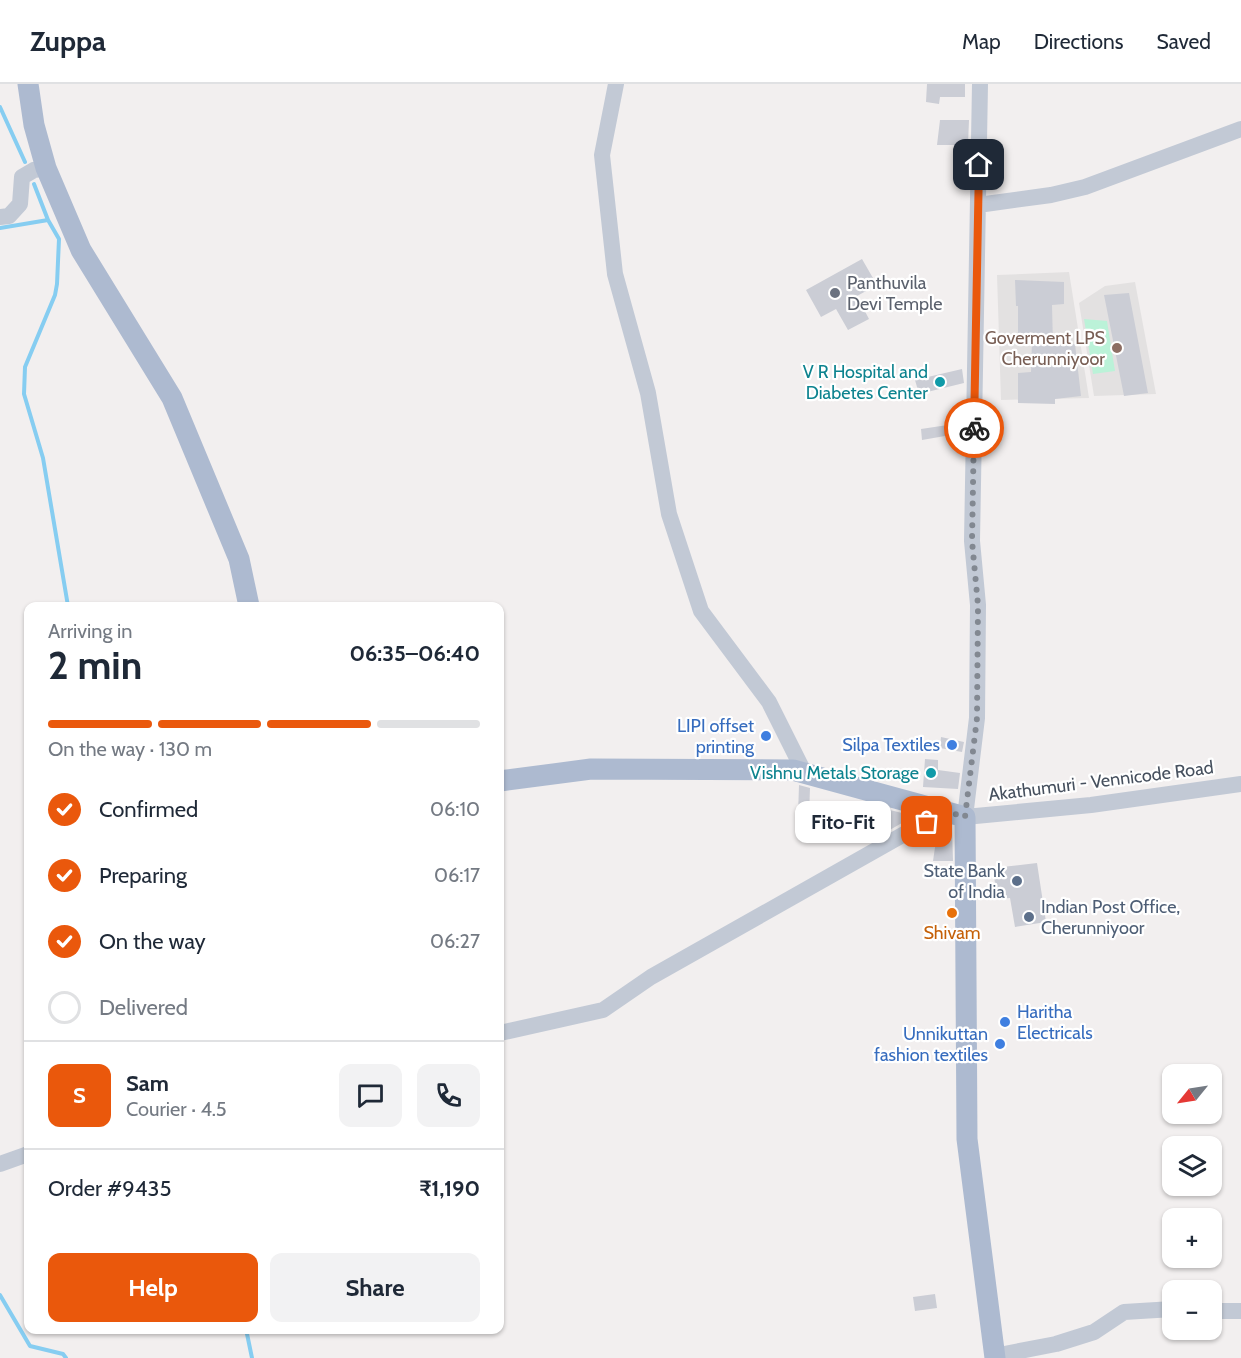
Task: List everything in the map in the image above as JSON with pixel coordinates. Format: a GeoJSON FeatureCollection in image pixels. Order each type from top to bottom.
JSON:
{"type":"FeatureCollection","features":[{"type":"Feature","properties":{"kind":"main road"},"geometry":{"type":"LineString","coordinates":[[28,84],[34,125],[46,168],[81,250],[172,398],[239,559],[248,602]]}},
{"type":"Feature","properties":{"kind":"main road"},"geometry":{"type":"LineString","coordinates":[[504,780],[591,769],[793,770],[955,814],[967,1139],[994,1357]]}},
{"type":"Feature","properties":{"kind":"street"},"geometry":{"type":"LineString","coordinates":[[616,84],[602,155],[615,274],[648,393],[669,514],[701,611],[769,702],[804,772]]}},
{"type":"Feature","properties":{"kind":"street"},"geometry":{"type":"LineString","coordinates":[[504,1032],[603,1011],[651,977],[955,814],[977,718],[978,605],[972,541],[980,84]]}},
{"type":"Feature","properties":{"kind":"street"},"geometry":{"type":"LineString","coordinates":[[978,205],[1051,195],[1085,187],[1241,129]]}},
{"type":"Feature","properties":{"kind":"street"},"geometry":{"type":"LineString","coordinates":[[0,217],[9,216],[20,204],[22,177],[34,170],[46,168]]}},
{"type":"Feature","properties":{"kind":"street","name":"Akathumuri - Vennicode Road"},"geometry":{"type":"LineString","coordinates":[[955,814],[1091,806],[1241,784]]}},
{"type":"Feature","properties":{"kind":"street"},"geometry":{"type":"LineString","coordinates":[[0,1164],[24,1155]]}},
{"type":"Feature","properties":{"kind":"street"},"geometry":{"type":"LineString","coordinates":[[994,1357],[1056,1344],[1094,1332],[1124,1312],[1162,1310]]}},
{"type":"Feature","properties":{"kind":"street"},"geometry":{"type":"LineString","coordinates":[[1222,1311],[1241,1311]]}},
{"type":"Feature","properties":{"kind":"shaded area"},"geometry":{"type":"Polygon","coordinates":[[[1069,272],[1089,398],[1001,400],[997,275],[1069,272]]]}},
{"type":"Feature","properties":{"kind":"shaded area","name":"Goverment LPS Cherunniyoor"},"geometry":{"type":"Polygon","coordinates":[[[1135,282],[1156,394],[1094,396],[1079,303],[1105,286],[1135,282]]]}},
{"type":"Feature","properties":{"kind":"green space"},"geometry":{"type":"Polygon","coordinates":[[[1084,319],[1107,321],[1115,371],[1093,374],[1084,319]]]}},
{"type":"Feature","properties":{"kind":"building"},"geometry":{"type":"Polygon","coordinates":[[[927,84],[965,84],[965,97],[940,97],[939,104],[926,102],[927,84]]]}},
{"type":"Feature","properties":{"kind":"building"},"geometry":{"type":"Polygon","coordinates":[[[940,120],[969,120],[968,145],[937,145],[940,120]]]}},
{"type":"Feature","properties":{"kind":"building","name":"Panthuvila Devi Temple"},"geometry":{"type":"Polygon","coordinates":[[[862,259],[877,285],[857,296],[869,319],[848,330],[836,309],[821,317],[806,290],[862,259]]]}},
{"type":"Feature","properties":{"kind":"building"},"geometry":{"type":"Polygon","coordinates":[[[1015,280],[1064,282],[1064,304],[1052,305],[1053,346],[1075,344],[1081,396],[1055,399],[1055,404],[1018,403],[1018,373],[1031,372],[1032,341],[1018,341],[1015,280]]]}},
{"type":"Feature","properties":{"kind":"building"},"geometry":{"type":"Polygon","coordinates":[[[1129,293],[1148,393],[1124,396],[1104,295],[1129,293]]]}},
{"type":"Feature","properties":{"kind":"building","name":"V R Hospital and Diabetes Center"},"geometry":{"type":"Polygon","coordinates":[[[962,369],[964,383],[919,394],[915,380],[962,369]]]}},
{"type":"Feature","properties":{"kind":"building"},"geometry":{"type":"Polygon","coordinates":[[[961,423],[962,433],[922,440],[921,429],[961,423]]]}},
{"type":"Feature","properties":{"kind":"building","name":"Silpa Textiles"},"geometry":{"type":"Polygon","coordinates":[[[941,737],[964,742],[962,752],[940,748],[941,737]]]}},
{"type":"Feature","properties":{"kind":"building"},"geometry":{"type":"Polygon","coordinates":[[[925,759],[938,760],[938,770],[960,773],[958,789],[923,787],[925,759]]]}},
{"type":"Feature","properties":{"kind":"building"},"geometry":{"type":"Polygon","coordinates":[[[799,785],[810,788],[809,816],[798,815],[799,785]]]}},
{"type":"Feature","properties":{"kind":"building"},"geometry":{"type":"Polygon","coordinates":[[[890,810],[914,816],[888,831],[890,810]]]}},
{"type":"Feature","properties":{"kind":"building"},"geometry":{"type":"Polygon","coordinates":[[[947,825],[952,827],[953,861],[933,861],[938,827],[947,825]]]}},
{"type":"Feature","properties":{"kind":"building"},"geometry":{"type":"Polygon","coordinates":[[[1037,863],[1046,922],[1015,927],[1010,898],[997,899],[993,868],[1037,863]]]}},
{"type":"Feature","properties":{"kind":"building"},"geometry":{"type":"Polygon","coordinates":[[[935,1294],[937,1308],[915,1311],[913,1297],[935,1294]]]}},
{"type":"Feature","properties":{"kind":"waterway"},"geometry":{"type":"LineString","coordinates":[[0,107],[25,162]]}},
{"type":"Feature","properties":{"kind":"waterway"},"geometry":{"type":"LineString","coordinates":[[34,184],[48,220]]}},
{"type":"Feature","properties":{"kind":"waterway"},"geometry":{"type":"LineString","coordinates":[[0,228],[48,220],[59,239],[55,295],[25,367],[24,394],[43,458],[67,602]]}},
{"type":"Feature","properties":{"kind":"waterway"},"geometry":{"type":"LineString","coordinates":[[0,1295],[30,1346],[63,1354],[66,1358]]}},
{"type":"Feature","properties":{"kind":"waterway"},"geometry":{"type":"LineString","coordinates":[[247,1334],[252,1358]]}},
{"type":"Feature","properties":{"kind":"way so far"},"geometry":{"type":"LineString","coordinates":[[927,822],[945,811],[965,817],[977,718],[978,605],[972,541],[974,428]]}},
{"type":"Feature","properties":{"kind":"place","name":"Panthuvila Devi Temple"},"geometry":{"type":"Point","coordinates":[835,293]}},
{"type":"Feature","properties":{"kind":"place","name":"Goverment LPS Cherunniyoor"},"geometry":{"type":"Point","coordinates":[1117,348]}},
{"type":"Feature","properties":{"kind":"place","name":"V R Hospital and Diabetes Center"},"geometry":{"type":"Point","coordinates":[940,382]}},
{"type":"Feature","properties":{"kind":"place","name":"LIPI offset printing"},"geometry":{"type":"Point","coordinates":[766,736]}},
{"type":"Feature","properties":{"kind":"place","name":"Silpa Textiles"},"geometry":{"type":"Point","coordinates":[952,745]}},
{"type":"Feature","properties":{"kind":"place","name":"Vishnu Metals Storage"},"geometry":{"type":"Point","coordinates":[931,773]}},
{"type":"Feature","properties":{"kind":"place","name":"Fito-Fit"},"geometry":{"type":"Point","coordinates":[927,822]}},
{"type":"Feature","properties":{"kind":"place","name":"State Bank of India"},"geometry":{"type":"Point","coordinates":[1017,881]}},
{"type":"Feature","properties":{"kind":"place","name":"Shivam"},"geometry":{"type":"Point","coordinates":[952,913]}},
{"type":"Feature","properties":{"kind":"place","name":"Indian Post Office, Cherunniyoor"},"geometry":{"type":"Point","coordinates":[1029,917]}},
{"type":"Feature","properties":{"kind":"place","name":"Haritha Electricals"},"geometry":{"type":"Point","coordinates":[1005,1022]}},
{"type":"Feature","properties":{"kind":"place","name":"Unnikuttan fashion textiles"},"geometry":{"type":"Point","coordinates":[1000,1044]}},
{"type":"Feature","properties":{"kind":"route"},"geometry":{"type":"LineString","coordinates":[[974,428],[979,165]]}}]}
